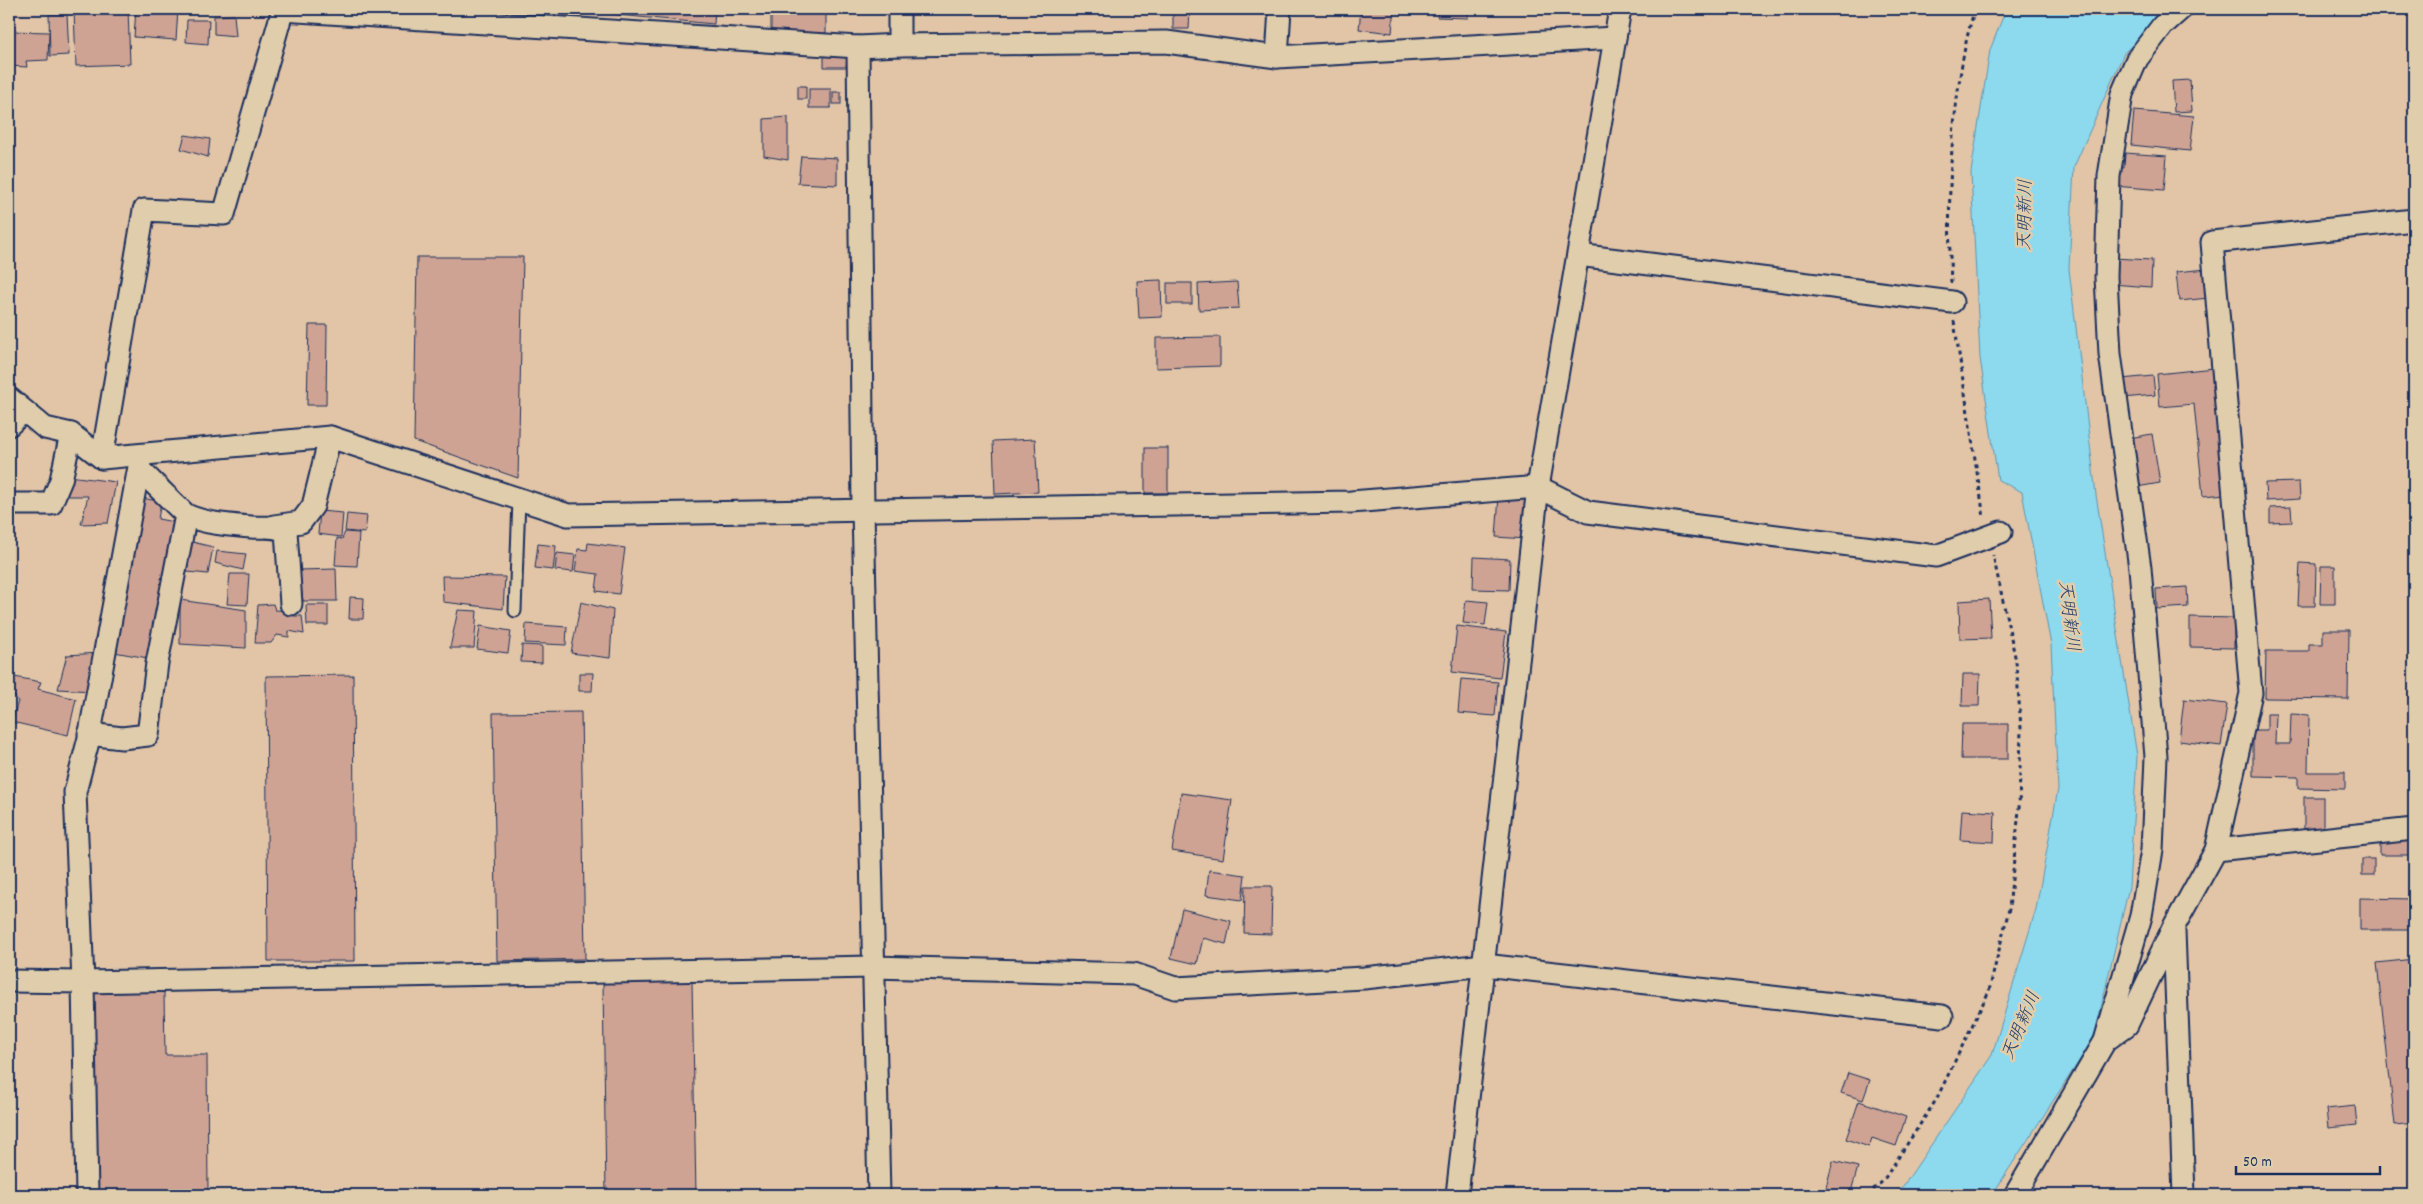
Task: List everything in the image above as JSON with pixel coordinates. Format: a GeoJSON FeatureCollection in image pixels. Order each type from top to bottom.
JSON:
{"type":"FeatureCollection","features":[{"type":"Feature","properties":{"kind":"street"},"geometry":{"type":"LineString","coordinates":[[102,458],[144,210],[224,214],[283,9],[858,47],[1166,42],[1277,56],[1614,38]]}},
{"type":"Feature","properties":{"kind":"street"},"geometry":{"type":"LineString","coordinates":[[899,9],[899,45]]}},
{"type":"Feature","properties":{"kind":"street"},"geometry":{"type":"LineString","coordinates":[[1277,56],[1280,9]]}},
{"type":"Feature","properties":{"kind":"street"},"geometry":{"type":"LineString","coordinates":[[1457,1195],[1538,487],[1620,9]]}},
{"type":"Feature","properties":{"kind":"street"},"geometry":{"type":"LineString","coordinates":[[2014,1195],[2104,1041],[2141,916],[2152,850],[2156,756],[2140,568],[2110,354],[2106,277],[2109,176],[2122,94],[2137,59],[2163,25],[2181,9]]}},
{"type":"Feature","properties":{"kind":"street"},"geometry":{"type":"LineString","coordinates":[[858,47],[863,510],[879,1195]]}},
{"type":"Feature","properties":{"kind":"street"},"geometry":{"type":"LineString","coordinates":[[2104,1041],[2127,1026],[2174,928],[2216,850],[2251,692],[2212,242],[2414,220]]}},
{"type":"Feature","properties":{"kind":"street"},"geometry":{"type":"LineString","coordinates":[[1578,255],[1952,302]]}},
{"type":"Feature","properties":{"kind":"street"},"geometry":{"type":"LineString","coordinates":[[9,425],[16,404],[46,428],[71,434],[102,458],[140,463],[171,450],[330,437],[568,515],[1351,502],[1538,487],[1588,512],[1936,556],[1995,534]]}},
{"type":"Feature","properties":{"kind":"street"},"geometry":{"type":"LineString","coordinates":[[9,504],[51,504],[61,480],[71,434]]}},
{"type":"Feature","properties":{"kind":"street"},"geometry":{"type":"LineString","coordinates":[[140,463],[186,515],[204,523],[254,528],[274,526],[300,522],[313,506],[330,437]]}},
{"type":"Feature","properties":{"kind":"street"},"geometry":{"type":"LineString","coordinates":[[87,1195],[83,982],[75,792],[89,734],[140,463]]}},
{"type":"Feature","properties":{"kind":"street"},"geometry":{"type":"LineString","coordinates":[[89,734],[122,738],[148,735],[157,663],[186,515]]}},
{"type":"Feature","properties":{"kind":"street"},"geometry":{"type":"LineString","coordinates":[[274,526],[286,531],[291,604]]}},
{"type":"Feature","properties":{"kind":"street"},"geometry":{"type":"LineString","coordinates":[[2216,850],[2414,828]]}},
{"type":"Feature","properties":{"kind":"street"},"geometry":{"type":"LineString","coordinates":[[2174,928],[2184,1195]]}},
{"type":"Feature","properties":{"kind":"street"},"geometry":{"type":"LineString","coordinates":[[9,981],[83,982],[873,968],[1134,974],[1175,988],[1364,978],[1484,965],[1942,1016]]}},
{"type":"Feature","properties":{"kind":"lane"},"geometry":{"type":"LineString","coordinates":[[515,611],[519,499]]}},
{"type":"Feature","properties":{"kind":"path"},"geometry":{"type":"LineString","coordinates":[[1867,1195],[1883,1181],[1936,1100],[1989,991],[2009,908],[2019,810],[2020,728],[2016,661],[2000,578],[1995,534],[1976,470],[1952,302],[1948,204],[1952,131],[1965,37],[1975,9]]}},
{"type":"Feature","properties":{"kind":"water","name":"天明新川"},"geometry":{"type":"Polygon","coordinates":[[[2006,9],[2168,9],[2124,53],[2074,167],[2069,269],[2096,495],[2137,756],[2129,887],[2094,1038],[1992,1195],[1893,1195],[1904,1185],[1992,1055],[2036,909],[2058,789],[2051,645],[2022,492],[1998,480],[1980,358],[1971,172],[1990,50],[2006,9]]]}},
{"type":"Feature","properties":{"kind":"building"},"geometry":{"type":"Polygon","coordinates":[[[44,9],[71,9],[71,12],[44,11],[44,9]]]}},
{"type":"Feature","properties":{"kind":"building"},"geometry":{"type":"Polygon","coordinates":[[[74,9],[128,9],[130,64],[76,66],[74,9]]]}},
{"type":"Feature","properties":{"kind":"building"},"geometry":{"type":"Polygon","coordinates":[[[136,9],[178,9],[176,40],[134,37],[136,9]]]}},
{"type":"Feature","properties":{"kind":"building"},"geometry":{"type":"Polygon","coordinates":[[[553,9],[715,9],[714,24],[553,9]]]}},
{"type":"Feature","properties":{"kind":"building"},"geometry":{"type":"Polygon","coordinates":[[[771,9],[826,9],[826,33],[771,32],[771,9]]]}},
{"type":"Feature","properties":{"kind":"building"},"geometry":{"type":"Polygon","coordinates":[[[1173,9],[1190,9],[1189,29],[1173,29],[1173,9]]]}},
{"type":"Feature","properties":{"kind":"building"},"geometry":{"type":"Polygon","coordinates":[[[1361,9],[1394,9],[1392,33],[1359,29],[1361,9]]]}},
{"type":"Feature","properties":{"kind":"building"},"geometry":{"type":"Polygon","coordinates":[[[1437,9],[1468,9],[1468,18],[1437,17],[1437,9]]]}},
{"type":"Feature","properties":{"kind":"building"},"geometry":{"type":"Polygon","coordinates":[[[49,14],[67,14],[69,55],[50,56],[49,14]]]}},
{"type":"Feature","properties":{"kind":"building"},"geometry":{"type":"Polygon","coordinates":[[[234,15],[236,36],[214,34],[214,16],[234,15]]]}},
{"type":"Feature","properties":{"kind":"building"},"geometry":{"type":"Polygon","coordinates":[[[187,20],[209,20],[208,44],[186,42],[187,20]]]}},
{"type":"Feature","properties":{"kind":"building"},"geometry":{"type":"Polygon","coordinates":[[[9,31],[49,32],[48,60],[26,61],[27,67],[9,66],[9,31]]]}},
{"type":"Feature","properties":{"kind":"building"},"geometry":{"type":"Polygon","coordinates":[[[824,55],[847,56],[846,67],[824,67],[824,55]]]}},
{"type":"Feature","properties":{"kind":"building"},"geometry":{"type":"Polygon","coordinates":[[[2190,80],[2192,111],[2174,112],[2172,81],[2190,80]]]}},
{"type":"Feature","properties":{"kind":"building"},"geometry":{"type":"Polygon","coordinates":[[[798,86],[806,86],[806,99],[798,99],[798,86]]]}},
{"type":"Feature","properties":{"kind":"building"},"geometry":{"type":"Polygon","coordinates":[[[809,89],[831,89],[831,108],[809,108],[809,89]]]}},
{"type":"Feature","properties":{"kind":"building"},"geometry":{"type":"Polygon","coordinates":[[[833,92],[841,92],[841,104],[833,104],[833,92]]]}},
{"type":"Feature","properties":{"kind":"building"},"geometry":{"type":"Polygon","coordinates":[[[2134,111],[2194,116],[2190,151],[2131,145],[2134,111]]]}},
{"type":"Feature","properties":{"kind":"building"},"geometry":{"type":"Polygon","coordinates":[[[788,117],[788,160],[764,156],[764,119],[788,117]]]}},
{"type":"Feature","properties":{"kind":"building"},"geometry":{"type":"Polygon","coordinates":[[[185,135],[210,139],[208,157],[181,149],[185,135]]]}},
{"type":"Feature","properties":{"kind":"building"},"geometry":{"type":"Polygon","coordinates":[[[2125,153],[2167,156],[2164,190],[2113,186],[2115,167],[2124,168],[2125,153]]]}},
{"type":"Feature","properties":{"kind":"building"},"geometry":{"type":"Polygon","coordinates":[[[801,156],[837,158],[837,185],[798,183],[801,156]]]}},
{"type":"Feature","properties":{"kind":"building"},"geometry":{"type":"Polygon","coordinates":[[[417,257],[523,257],[518,478],[414,441],[417,257]]]}},
{"type":"Feature","properties":{"kind":"building"},"geometry":{"type":"Polygon","coordinates":[[[2112,258],[2152,260],[2151,287],[2111,284],[2112,258]]]}},
{"type":"Feature","properties":{"kind":"building"},"geometry":{"type":"Polygon","coordinates":[[[2207,269],[2209,298],[2179,301],[2176,272],[2207,269]]]}},
{"type":"Feature","properties":{"kind":"building"},"geometry":{"type":"Polygon","coordinates":[[[1161,280],[1162,317],[1139,318],[1137,281],[1161,280]]]}},
{"type":"Feature","properties":{"kind":"building"},"geometry":{"type":"Polygon","coordinates":[[[1237,282],[1239,308],[1199,310],[1198,284],[1237,282]]]}},
{"type":"Feature","properties":{"kind":"building"},"geometry":{"type":"Polygon","coordinates":[[[1167,283],[1192,283],[1192,304],[1167,304],[1167,283]]]}},
{"type":"Feature","properties":{"kind":"building"},"geometry":{"type":"Polygon","coordinates":[[[309,325],[327,325],[326,405],[307,405],[309,325]]]}},
{"type":"Feature","properties":{"kind":"building"},"geometry":{"type":"Polygon","coordinates":[[[1220,337],[1220,366],[1156,368],[1156,338],[1220,337]]]}},
{"type":"Feature","properties":{"kind":"building"},"geometry":{"type":"Polygon","coordinates":[[[2214,368],[2226,494],[2203,496],[2194,404],[2160,407],[2157,374],[2214,368]]]}},
{"type":"Feature","properties":{"kind":"building"},"geometry":{"type":"Polygon","coordinates":[[[2153,376],[2155,395],[2123,398],[2121,379],[2153,376]]]}},
{"type":"Feature","properties":{"kind":"building"},"geometry":{"type":"Polygon","coordinates":[[[2152,434],[2160,483],[2137,487],[2129,438],[2152,434]]]}},
{"type":"Feature","properties":{"kind":"building"},"geometry":{"type":"Polygon","coordinates":[[[1035,439],[1038,492],[995,494],[993,441],[1035,439]]]}},
{"type":"Feature","properties":{"kind":"building"},"geometry":{"type":"Polygon","coordinates":[[[1145,448],[1168,448],[1168,493],[1145,493],[1145,448]]]}},
{"type":"Feature","properties":{"kind":"building"},"geometry":{"type":"Polygon","coordinates":[[[69,476],[116,482],[108,523],[81,524],[88,496],[67,496],[69,476]]]}},
{"type":"Feature","properties":{"kind":"building"},"geometry":{"type":"Polygon","coordinates":[[[2299,482],[2300,499],[2266,501],[2265,483],[2299,482]]]}},
{"type":"Feature","properties":{"kind":"building"},"geometry":{"type":"Polygon","coordinates":[[[1499,496],[1529,498],[1526,539],[1496,537],[1499,496]]]}},
{"type":"Feature","properties":{"kind":"building"},"geometry":{"type":"Polygon","coordinates":[[[143,498],[161,502],[158,519],[174,522],[148,658],[114,652],[143,498]]]}},
{"type":"Feature","properties":{"kind":"building"},"geometry":{"type":"Polygon","coordinates":[[[2291,507],[2292,522],[2270,523],[2270,508],[2291,507]]]}},
{"type":"Feature","properties":{"kind":"building"},"geometry":{"type":"Polygon","coordinates":[[[320,511],[343,513],[341,537],[318,534],[320,511]]]}},
{"type":"Feature","properties":{"kind":"building"},"geometry":{"type":"Polygon","coordinates":[[[347,514],[367,516],[365,533],[345,531],[347,514]]]}},
{"type":"Feature","properties":{"kind":"building"},"geometry":{"type":"Polygon","coordinates":[[[345,532],[359,533],[357,566],[335,565],[337,538],[342,539],[345,532]]]}},
{"type":"Feature","properties":{"kind":"building"},"geometry":{"type":"Polygon","coordinates":[[[188,541],[213,547],[208,574],[177,571],[188,541]]]}},
{"type":"Feature","properties":{"kind":"building"},"geometry":{"type":"Polygon","coordinates":[[[588,543],[625,548],[619,594],[596,591],[598,574],[575,571],[578,549],[587,550],[588,543]]]}},
{"type":"Feature","properties":{"kind":"building"},"geometry":{"type":"Polygon","coordinates":[[[538,544],[556,546],[553,570],[535,568],[538,544]]]}},
{"type":"Feature","properties":{"kind":"building"},"geometry":{"type":"Polygon","coordinates":[[[217,551],[246,554],[243,570],[215,563],[217,551]]]}},
{"type":"Feature","properties":{"kind":"building"},"geometry":{"type":"Polygon","coordinates":[[[557,553],[575,555],[573,572],[555,570],[557,553]]]}},
{"type":"Feature","properties":{"kind":"building"},"geometry":{"type":"Polygon","coordinates":[[[1474,557],[1510,559],[1509,590],[1473,589],[1474,557]]]}},
{"type":"Feature","properties":{"kind":"building"},"geometry":{"type":"Polygon","coordinates":[[[2300,563],[2316,564],[2315,606],[2298,606],[2300,563]]]}},
{"type":"Feature","properties":{"kind":"building"},"geometry":{"type":"Polygon","coordinates":[[[2321,566],[2335,566],[2335,604],[2320,604],[2321,566]]]}},
{"type":"Feature","properties":{"kind":"building"},"geometry":{"type":"Polygon","coordinates":[[[336,569],[337,601],[303,601],[299,570],[336,569]]]}},
{"type":"Feature","properties":{"kind":"building"},"geometry":{"type":"Polygon","coordinates":[[[230,574],[249,574],[247,605],[227,604],[230,574]]]}},
{"type":"Feature","properties":{"kind":"building"},"geometry":{"type":"Polygon","coordinates":[[[442,576],[505,577],[503,609],[443,602],[442,576]]]}},
{"type":"Feature","properties":{"kind":"building"},"geometry":{"type":"Polygon","coordinates":[[[2187,587],[2188,607],[2157,609],[2156,589],[2187,587]]]}},
{"type":"Feature","properties":{"kind":"building"},"geometry":{"type":"Polygon","coordinates":[[[350,597],[364,598],[363,619],[349,619],[350,597]]]}},
{"type":"Feature","properties":{"kind":"building"},"geometry":{"type":"Polygon","coordinates":[[[1989,599],[1991,638],[1960,639],[1959,601],[1989,599]]]}},
{"type":"Feature","properties":{"kind":"building"},"geometry":{"type":"Polygon","coordinates":[[[180,600],[246,610],[246,648],[180,644],[180,600]]]}},
{"type":"Feature","properties":{"kind":"building"},"geometry":{"type":"Polygon","coordinates":[[[1466,600],[1488,602],[1485,625],[1463,623],[1466,600]]]}},
{"type":"Feature","properties":{"kind":"building"},"geometry":{"type":"Polygon","coordinates":[[[581,602],[613,610],[610,658],[571,653],[581,602]]]}},
{"type":"Feature","properties":{"kind":"building"},"geometry":{"type":"Polygon","coordinates":[[[273,604],[275,610],[293,611],[294,616],[302,616],[304,634],[289,631],[289,637],[277,635],[271,643],[255,643],[258,605],[273,604]]]}},
{"type":"Feature","properties":{"kind":"building"},"geometry":{"type":"Polygon","coordinates":[[[306,605],[328,605],[328,625],[307,625],[306,605]]]}},
{"type":"Feature","properties":{"kind":"building"},"geometry":{"type":"Polygon","coordinates":[[[458,610],[477,611],[474,648],[450,648],[458,610]]]}},
{"type":"Feature","properties":{"kind":"building"},"geometry":{"type":"Polygon","coordinates":[[[2190,617],[2234,618],[2234,648],[2190,647],[2190,617]]]}},
{"type":"Feature","properties":{"kind":"building"},"geometry":{"type":"Polygon","coordinates":[[[526,624],[567,627],[566,645],[525,643],[526,624]]]}},
{"type":"Feature","properties":{"kind":"building"},"geometry":{"type":"Polygon","coordinates":[[[480,626],[511,631],[508,653],[477,649],[480,626]]]}},
{"type":"Feature","properties":{"kind":"building"},"geometry":{"type":"Polygon","coordinates":[[[1457,626],[1506,632],[1500,678],[1452,672],[1457,626]]]}},
{"type":"Feature","properties":{"kind":"building"},"geometry":{"type":"Polygon","coordinates":[[[2323,630],[2349,630],[2348,699],[2265,698],[2266,651],[2309,651],[2309,644],[2323,644],[2323,630]]]}},
{"type":"Feature","properties":{"kind":"building"},"geometry":{"type":"Polygon","coordinates":[[[522,645],[542,646],[542,663],[521,662],[522,645]]]}},
{"type":"Feature","properties":{"kind":"building"},"geometry":{"type":"Polygon","coordinates":[[[99,653],[92,691],[58,689],[67,655],[99,653]]]}},
{"type":"Feature","properties":{"kind":"building"},"geometry":{"type":"Polygon","coordinates":[[[579,673],[593,673],[592,691],[579,691],[579,673]]]}},
{"type":"Feature","properties":{"kind":"building"},"geometry":{"type":"Polygon","coordinates":[[[1963,674],[1980,674],[1979,706],[1962,706],[1963,674]]]}},
{"type":"Feature","properties":{"kind":"building"},"geometry":{"type":"Polygon","coordinates":[[[353,675],[355,961],[268,961],[266,676],[353,675]]]}},
{"type":"Feature","properties":{"kind":"building"},"geometry":{"type":"Polygon","coordinates":[[[9,676],[41,682],[38,689],[76,699],[68,735],[12,722],[18,701],[9,688],[9,676]]]}},
{"type":"Feature","properties":{"kind":"building"},"geometry":{"type":"Polygon","coordinates":[[[1461,679],[1498,682],[1495,716],[1458,713],[1461,679]]]}},
{"type":"Feature","properties":{"kind":"building"},"geometry":{"type":"Polygon","coordinates":[[[2184,699],[2227,704],[2221,746],[2179,741],[2184,699]]]}},
{"type":"Feature","properties":{"kind":"building"},"geometry":{"type":"Polygon","coordinates":[[[581,712],[585,959],[497,961],[493,713],[581,712]]]}},
{"type":"Feature","properties":{"kind":"building"},"geometry":{"type":"Polygon","coordinates":[[[2267,714],[2276,714],[2275,744],[2290,744],[2291,714],[2309,715],[2308,772],[2345,772],[2345,789],[2298,788],[2298,777],[2253,776],[2253,730],[2267,730],[2267,714]]]}},
{"type":"Feature","properties":{"kind":"building"},"geometry":{"type":"Polygon","coordinates":[[[1962,724],[2008,724],[2008,759],[1961,759],[1962,724]]]}},
{"type":"Feature","properties":{"kind":"building"},"geometry":{"type":"Polygon","coordinates":[[[1181,793],[1232,800],[1223,859],[1172,851],[1181,793]]]}},
{"type":"Feature","properties":{"kind":"building"},"geometry":{"type":"Polygon","coordinates":[[[2304,797],[2323,797],[2323,832],[2304,832],[2304,797]]]}},
{"type":"Feature","properties":{"kind":"building"},"geometry":{"type":"Polygon","coordinates":[[[1962,810],[1995,812],[1994,842],[1960,840],[1962,810]]]}},
{"type":"Feature","properties":{"kind":"building"},"geometry":{"type":"Polygon","coordinates":[[[2380,836],[2412,837],[2412,855],[2380,855],[2380,836]]]}},
{"type":"Feature","properties":{"kind":"building"},"geometry":{"type":"Polygon","coordinates":[[[2362,859],[2374,859],[2374,875],[2362,875],[2362,859]]]}},
{"type":"Feature","properties":{"kind":"building"},"geometry":{"type":"Polygon","coordinates":[[[1209,870],[1245,875],[1242,900],[1206,895],[1209,870]]]}},
{"type":"Feature","properties":{"kind":"building"},"geometry":{"type":"Polygon","coordinates":[[[1245,886],[1272,886],[1271,934],[1244,933],[1245,886]]]}},
{"type":"Feature","properties":{"kind":"building"},"geometry":{"type":"Polygon","coordinates":[[[2360,898],[2414,899],[2414,930],[2360,930],[2360,898]]]}},
{"type":"Feature","properties":{"kind":"building"},"geometry":{"type":"Polygon","coordinates":[[[1182,909],[1231,921],[1226,944],[1203,938],[1197,964],[1171,958],[1182,909]]]}},
{"type":"Feature","properties":{"kind":"building"},"geometry":{"type":"Polygon","coordinates":[[[2414,959],[2414,1123],[2395,1125],[2377,963],[2414,959]]]}},
{"type":"Feature","properties":{"kind":"building"},"geometry":{"type":"Polygon","coordinates":[[[692,981],[696,1195],[606,1195],[603,982],[692,981]]]}},
{"type":"Feature","properties":{"kind":"building"},"geometry":{"type":"Polygon","coordinates":[[[164,992],[165,1055],[207,1055],[208,1195],[94,1195],[92,993],[164,992]]]}},
{"type":"Feature","properties":{"kind":"building"},"geometry":{"type":"Polygon","coordinates":[[[1848,1073],[1870,1080],[1863,1100],[1841,1093],[1848,1073]]]}},
{"type":"Feature","properties":{"kind":"building"},"geometry":{"type":"Polygon","coordinates":[[[1859,1101],[1906,1117],[1896,1146],[1872,1138],[1869,1147],[1846,1139],[1859,1101]]]}},
{"type":"Feature","properties":{"kind":"building"},"geometry":{"type":"Polygon","coordinates":[[[2355,1106],[2357,1125],[2328,1128],[2326,1109],[2355,1106]]]}},
{"type":"Feature","properties":{"kind":"building"},"geometry":{"type":"Polygon","coordinates":[[[1833,1161],[1858,1167],[1850,1195],[1824,1195],[1833,1161]]]}},
{"type":"Feature","properties":{"kind":"building"},"geometry":{"type":"Polygon","coordinates":[[[2232,1190],[2233,1195],[2212,1195],[2212,1192],[2232,1190]]]}}]}
